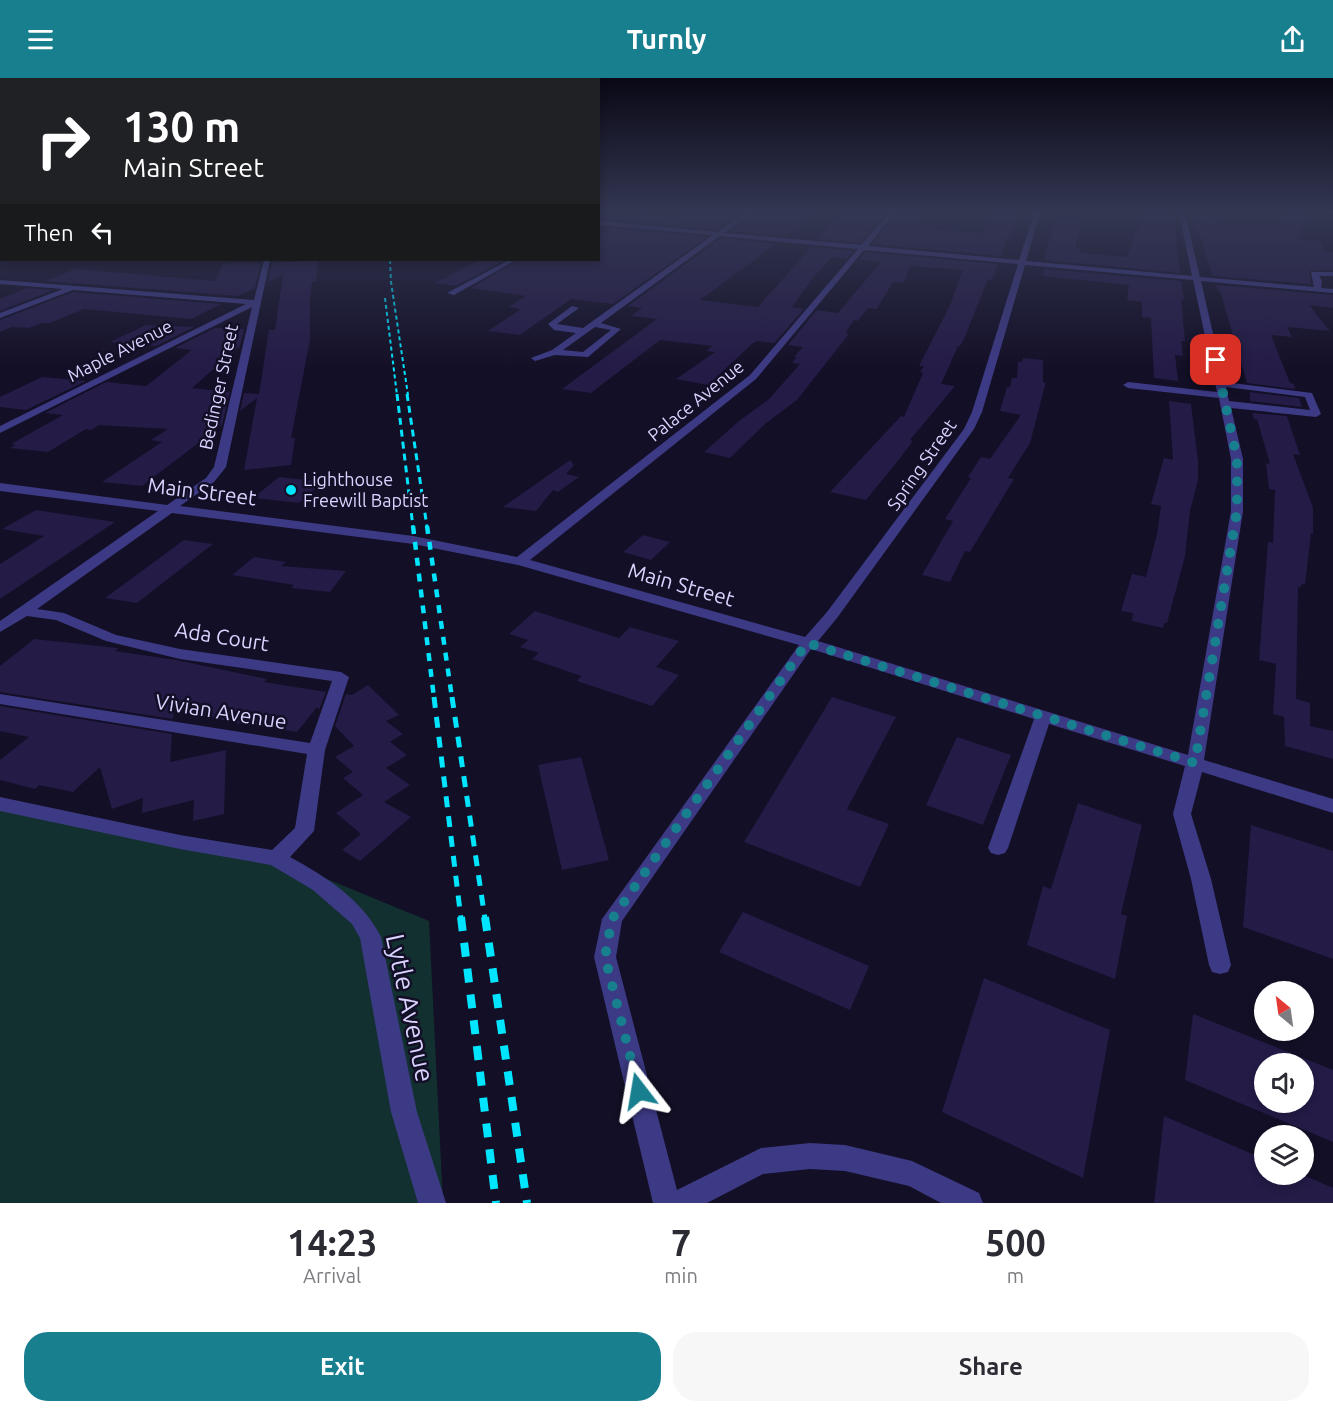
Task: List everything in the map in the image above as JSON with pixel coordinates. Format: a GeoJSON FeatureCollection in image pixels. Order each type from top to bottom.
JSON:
{"type":"FeatureCollection","features":[{"type":"Feature","properties":{"kind":"street","name":"Bedinger Street"},"geometry":{"type":"LineString","coordinates":[[0,628],[210,480],[220,467],[266,266]]}},
{"type":"Feature","properties":{"kind":"street"},"geometry":{"type":"LineString","coordinates":[[451,293],[503,266]]}},
{"type":"Feature","properties":{"kind":"street"},"geometry":{"type":"LineString","coordinates":[[535,358],[555,352],[675,266]]}},
{"type":"Feature","properties":{"kind":"street","name":"Palace Avenue"},"geometry":{"type":"LineString","coordinates":[[520,561],[749,382],[847,266]]}},
{"type":"Feature","properties":{"kind":"street","name":"Spring Street"},"geometry":{"type":"LineString","coordinates":[[807,643],[832,615],[969,429],[977,412],[1022,266]]}},
{"type":"Feature","properties":{"kind":"street"},"geometry":{"type":"LineString","coordinates":[[1061,266],[1333,291]]}},
{"type":"Feature","properties":{"kind":"street"},"geometry":{"type":"LineString","coordinates":[[1193,266],[1237,459],[1237,511],[1195,763],[1182,814],[1201,879],[1220,965]]}},
{"type":"Feature","properties":{"kind":"street"},"geometry":{"type":"LineString","coordinates":[[1317,289],[1318,281],[1314,274],[1333,274]]}},
{"type":"Feature","properties":{"kind":"street"},"geometry":{"type":"LineString","coordinates":[[0,282],[256,302]]}},
{"type":"Feature","properties":{"kind":"street"},"geometry":{"type":"LineString","coordinates":[[0,316],[73,288]]}},
{"type":"Feature","properties":{"kind":"street","name":"Maple Avenue"},"geometry":{"type":"LineString","coordinates":[[0,430],[256,302]]}},
{"type":"Feature","properties":{"kind":"street"},"geometry":{"type":"LineString","coordinates":[[575,308],[552,324],[557,328],[585,331]]}},
{"type":"Feature","properties":{"kind":"street"},"geometry":{"type":"LineString","coordinates":[[555,352],[585,355],[617,329],[594,324]]}},
{"type":"Feature","properties":{"kind":"street"},"geometry":{"type":"LineString","coordinates":[[1128,386],[1223,394],[1309,395],[1316,414],[1223,394]]}},
{"type":"Feature","properties":{"kind":"street","name":"Main Street"},"geometry":{"type":"LineString","coordinates":[[0,487],[413,540],[520,561],[807,643],[1333,806]]}},
{"type":"Feature","properties":{"kind":"street","name":"Ada Court"},"geometry":{"type":"LineString","coordinates":[[24,610],[59,616],[111,638],[180,654],[341,677],[316,750]]}},
{"type":"Feature","properties":{"kind":"street"},"geometry":{"type":"LineString","coordinates":[[667,1203],[605,957],[612,919],[807,643]]}},
{"type":"Feature","properties":{"kind":"street","name":"Vivian Avenue"},"geometry":{"type":"LineString","coordinates":[[0,699],[316,750]]}},
{"type":"Feature","properties":{"kind":"street"},"geometry":{"type":"LineString","coordinates":[[998,848],[1043,716]]}},
{"type":"Feature","properties":{"kind":"street"},"geometry":{"type":"LineString","coordinates":[[276,858],[304,831],[316,750]]}},
{"type":"Feature","properties":{"kind":"street","name":"Lytle Avenue"},"geometry":{"type":"LineString","coordinates":[[0,804],[180,842],[276,858],[320,884],[359,918],[370,937],[404,1112],[432,1203]]}},
{"type":"Feature","properties":{"kind":"street"},"geometry":{"type":"LineString","coordinates":[[679,1203],[761,1161],[810,1156],[845,1158],[912,1174],[969,1203]]}},
{"type":"Feature","properties":{"kind":"green space"},"geometry":{"type":"Polygon","coordinates":[[[0,804],[276,858],[429,921],[443,1203],[0,1203],[0,804]]]}},
{"type":"Feature","properties":{"kind":"building"},"geometry":{"type":"Polygon","coordinates":[[[222,266],[260,266],[255,288],[238,296],[45,281],[75,269],[215,281],[222,266]]]}},
{"type":"Feature","properties":{"kind":"building"},"geometry":{"type":"Polygon","coordinates":[[[271,266],[317,266],[316,281],[312,282],[310,299],[310,340],[291,438],[295,438],[291,465],[244,470],[257,398],[240,411],[244,393],[259,394],[269,330],[275,330],[283,275],[268,282],[271,266]]]}},
{"type":"Feature","properties":{"kind":"building"},"geometry":{"type":"Polygon","coordinates":[[[469,266],[495,266],[456,286],[435,283],[469,266]]]}},
{"type":"Feature","properties":{"kind":"building"},"geometry":{"type":"Polygon","coordinates":[[[509,266],[667,266],[613,304],[571,299],[520,335],[488,331],[521,309],[508,307],[526,296],[471,288],[509,266]]]}},
{"type":"Feature","properties":{"kind":"building"},"geometry":{"type":"Polygon","coordinates":[[[683,266],[747,266],[700,300],[758,307],[795,266],[824,266],[792,307],[804,309],[774,343],[757,341],[753,343],[708,385],[676,379],[715,352],[706,351],[712,346],[660,340],[591,393],[562,389],[657,319],[631,316],[642,308],[628,306],[683,266]]]}},
{"type":"Feature","properties":{"kind":"building"},"geometry":{"type":"Polygon","coordinates":[[[878,266],[997,266],[992,280],[988,279],[964,339],[958,346],[941,384],[955,386],[910,440],[913,441],[866,500],[830,492],[901,416],[904,417],[923,373],[920,372],[924,366],[919,366],[950,305],[963,270],[910,266],[904,283],[893,282],[877,309],[868,308],[858,321],[854,320],[846,332],[849,334],[797,400],[765,424],[730,458],[704,452],[739,421],[769,399],[800,364],[792,363],[803,347],[788,345],[817,310],[838,313],[878,266]]]}},
{"type":"Feature","properties":{"kind":"building"},"geometry":{"type":"Polygon","coordinates":[[[1102,266],[1179,266],[1180,273],[1102,266]]]}},
{"type":"Feature","properties":{"kind":"building"},"geometry":{"type":"Polygon","coordinates":[[[1210,266],[1333,266],[1333,270],[1309,271],[1311,284],[1213,276],[1210,266]]]}},
{"type":"Feature","properties":{"kind":"building"},"geometry":{"type":"Polygon","coordinates":[[[1044,269],[1181,281],[1185,341],[1181,341],[1183,356],[1175,355],[1178,381],[1154,378],[1151,318],[1142,317],[1142,302],[1127,300],[1129,285],[1043,276],[1044,269]]]}},
{"type":"Feature","properties":{"kind":"building"},"geometry":{"type":"Polygon","coordinates":[[[1216,285],[1333,295],[1333,308],[1309,305],[1330,331],[1287,327],[1292,337],[1271,335],[1290,383],[1294,384],[1295,389],[1247,383],[1220,291],[1216,285]]]}},
{"type":"Feature","properties":{"kind":"building"},"geometry":{"type":"Polygon","coordinates":[[[27,288],[53,290],[0,311],[0,299],[27,288]]]}},
{"type":"Feature","properties":{"kind":"building"},"geometry":{"type":"Polygon","coordinates":[[[73,292],[221,304],[191,319],[84,309],[50,323],[41,323],[29,328],[12,327],[0,332],[0,320],[73,292]]]}},
{"type":"Feature","properties":{"kind":"building"},"geometry":{"type":"Polygon","coordinates":[[[146,325],[194,327],[156,346],[110,342],[146,325]]]}},
{"type":"Feature","properties":{"kind":"building"},"geometry":{"type":"Polygon","coordinates":[[[215,328],[244,329],[240,346],[192,388],[230,392],[222,425],[142,486],[102,482],[162,442],[151,440],[168,429],[99,425],[91,430],[86,429],[48,452],[10,448],[16,445],[11,444],[63,415],[45,413],[106,382],[146,386],[192,350],[175,348],[215,328]]]}},
{"type":"Feature","properties":{"kind":"building"},"geometry":{"type":"Polygon","coordinates":[[[1023,358],[1043,360],[1043,383],[1046,382],[1030,443],[1008,478],[1014,479],[970,552],[965,551],[950,582],[922,575],[953,521],[945,519],[971,478],[968,477],[981,457],[990,459],[1021,415],[1000,411],[1007,387],[1010,387],[1012,378],[1017,378],[1018,362],[1022,362],[1023,358]]]}},
{"type":"Feature","properties":{"kind":"building"},"geometry":{"type":"Polygon","coordinates":[[[42,377],[86,381],[26,410],[0,407],[0,397],[42,377]]]}},
{"type":"Feature","properties":{"kind":"building"},"geometry":{"type":"Polygon","coordinates":[[[1250,392],[1299,398],[1302,407],[1250,401],[1250,392]]]}},
{"type":"Feature","properties":{"kind":"building"},"geometry":{"type":"Polygon","coordinates":[[[1169,401],[1191,404],[1198,480],[1190,511],[1185,556],[1167,623],[1164,623],[1163,628],[1132,621],[1133,613],[1121,611],[1132,574],[1146,577],[1157,534],[1161,506],[1151,504],[1164,458],[1173,460],[1169,401]]]}},
{"type":"Feature","properties":{"kind":"building"},"geometry":{"type":"Polygon","coordinates":[[[1252,413],[1287,416],[1300,455],[1293,454],[1313,508],[1313,534],[1311,533],[1305,585],[1301,584],[1301,587],[1298,587],[1296,699],[1310,703],[1310,726],[1333,731],[1333,759],[1285,746],[1284,717],[1273,714],[1276,664],[1259,660],[1268,542],[1273,543],[1275,490],[1269,489],[1266,463],[1270,464],[1257,419],[1254,419],[1252,413]]]}},
{"type":"Feature","properties":{"kind":"building"},"geometry":{"type":"Polygon","coordinates":[[[570,460],[574,465],[566,474],[579,477],[558,492],[553,490],[536,511],[503,507],[570,460]]]}},
{"type":"Feature","properties":{"kind":"building","name":"Lighthouse Freewill Baptist"},"geometry":{"type":"Polygon","coordinates":[[[279,477],[323,482],[299,503],[253,498],[279,477]]]}},
{"type":"Feature","properties":{"kind":"building"},"geometry":{"type":"Polygon","coordinates":[[[36,510],[115,522],[0,599],[0,564],[44,536],[2,529],[36,510]]]}},
{"type":"Feature","properties":{"kind":"building"},"geometry":{"type":"Polygon","coordinates":[[[643,535],[670,542],[651,560],[623,552],[643,535]]]}},
{"type":"Feature","properties":{"kind":"building"},"geometry":{"type":"Polygon","coordinates":[[[184,540],[213,544],[137,603],[105,598],[184,540]]]}},
{"type":"Feature","properties":{"kind":"building"},"geometry":{"type":"Polygon","coordinates":[[[254,557],[286,562],[281,566],[346,571],[330,592],[291,588],[294,585],[232,575],[254,557]]]}},
{"type":"Feature","properties":{"kind":"building"},"geometry":{"type":"Polygon","coordinates":[[[535,611],[619,638],[630,627],[679,641],[656,667],[679,675],[652,706],[577,681],[581,676],[532,659],[539,653],[520,647],[528,640],[509,634],[535,611]]]}},
{"type":"Feature","properties":{"kind":"building"},"geometry":{"type":"Polygon","coordinates":[[[34,639],[118,648],[115,651],[176,660],[267,679],[264,682],[326,692],[319,710],[317,707],[297,732],[241,724],[174,709],[173,719],[0,692],[0,666],[34,639]]]}},
{"type":"Feature","properties":{"kind":"building"},"geometry":{"type":"Polygon","coordinates":[[[368,685],[399,715],[386,721],[403,734],[390,742],[407,755],[386,768],[410,785],[384,802],[411,817],[360,861],[342,850],[361,834],[336,813],[363,795],[343,778],[353,772],[335,757],[354,746],[335,726],[346,694],[352,695],[368,685]]]}},
{"type":"Feature","properties":{"kind":"building"},"geometry":{"type":"Polygon","coordinates":[[[832,697],[896,717],[847,809],[889,824],[860,887],[744,842],[832,697]]]}},
{"type":"Feature","properties":{"kind":"building"},"geometry":{"type":"Polygon","coordinates":[[[0,706],[172,734],[170,762],[226,750],[224,814],[193,821],[194,800],[142,813],[143,798],[112,809],[100,767],[73,792],[39,785],[35,789],[0,780],[0,760],[29,737],[0,731],[0,706]]]}},
{"type":"Feature","properties":{"kind":"building"},"geometry":{"type":"Polygon","coordinates":[[[957,737],[1011,755],[983,825],[926,805],[957,737]]]}},
{"type":"Feature","properties":{"kind":"building"},"geometry":{"type":"Polygon","coordinates":[[[581,757],[609,860],[562,870],[538,765],[581,757]]]}},
{"type":"Feature","properties":{"kind":"building"},"geometry":{"type":"Polygon","coordinates":[[[1078,803],[1142,825],[1121,914],[1127,916],[1115,979],[1027,945],[1043,886],[1051,889],[1078,803]]]}},
{"type":"Feature","properties":{"kind":"building"},"geometry":{"type":"Polygon","coordinates":[[[1251,825],[1333,851],[1333,959],[1243,927],[1251,825]]]}},
{"type":"Feature","properties":{"kind":"building"},"geometry":{"type":"Polygon","coordinates":[[[743,912],[869,966],[850,1010],[719,952],[743,912]]]}},
{"type":"Feature","properties":{"kind":"building"},"geometry":{"type":"Polygon","coordinates":[[[984,978],[1110,1030],[1083,1178],[942,1112],[984,978]]]}},
{"type":"Feature","properties":{"kind":"building"},"geometry":{"type":"Polygon","coordinates":[[[1193,1014],[1254,1038],[1254,1041],[1260,1041],[1290,1053],[1254,1053],[1254,1109],[1185,1080],[1193,1014]]]}},
{"type":"Feature","properties":{"kind":"building"},"geometry":{"type":"Polygon","coordinates":[[[1314,1062],[1333,1070],[1333,1142],[1314,1134],[1314,1125],[1292,1125],[1264,1113],[1314,1113],[1314,1062]]]}},
{"type":"Feature","properties":{"kind":"building"},"geometry":{"type":"Polygon","coordinates":[[[1164,1116],[1254,1155],[1254,1185],[1314,1185],[1314,1180],[1333,1188],[1333,1203],[1154,1203],[1164,1116]]]}},
{"type":"Feature","properties":{"kind":"railway"},"geometry":{"type":"LineString","coordinates":[[390,266],[408,395]]}},
{"type":"Feature","properties":{"kind":"railway"},"geometry":{"type":"LineString","coordinates":[[385,298],[397,395]]}},
{"type":"Feature","properties":{"kind":"railway"},"geometry":{"type":"LineString","coordinates":[[397,394],[413,527]]}},
{"type":"Feature","properties":{"kind":"railway"},"geometry":{"type":"LineString","coordinates":[[407,394],[427,527]]}},
{"type":"Feature","properties":{"kind":"railway"},"geometry":{"type":"LineString","coordinates":[[413,526],[434,698]]}},
{"type":"Feature","properties":{"kind":"railway"},"geometry":{"type":"LineString","coordinates":[[427,526],[452,698]]}},
{"type":"Feature","properties":{"kind":"railway"},"geometry":{"type":"LineString","coordinates":[[434,697],[461,919]]}},
{"type":"Feature","properties":{"kind":"railway"},"geometry":{"type":"LineString","coordinates":[[452,697],[485,919]]}},
{"type":"Feature","properties":{"kind":"railway"},"geometry":{"type":"LineString","coordinates":[[461,917],[496,1203]]}},
{"type":"Feature","properties":{"kind":"railway"},"geometry":{"type":"LineString","coordinates":[[485,917],[527,1203]]}},
{"type":"Feature","properties":{"kind":"place","name":"Lighthouse Freewill Baptist"},"geometry":{"type":"Point","coordinates":[291,490]}},
{"type":"Feature","properties":{"kind":"route"},"geometry":{"type":"LineString","coordinates":[[639,1091],[605,957],[612,919],[807,643],[1195,763],[1237,511],[1237,459],[1216,360]]}}]}
